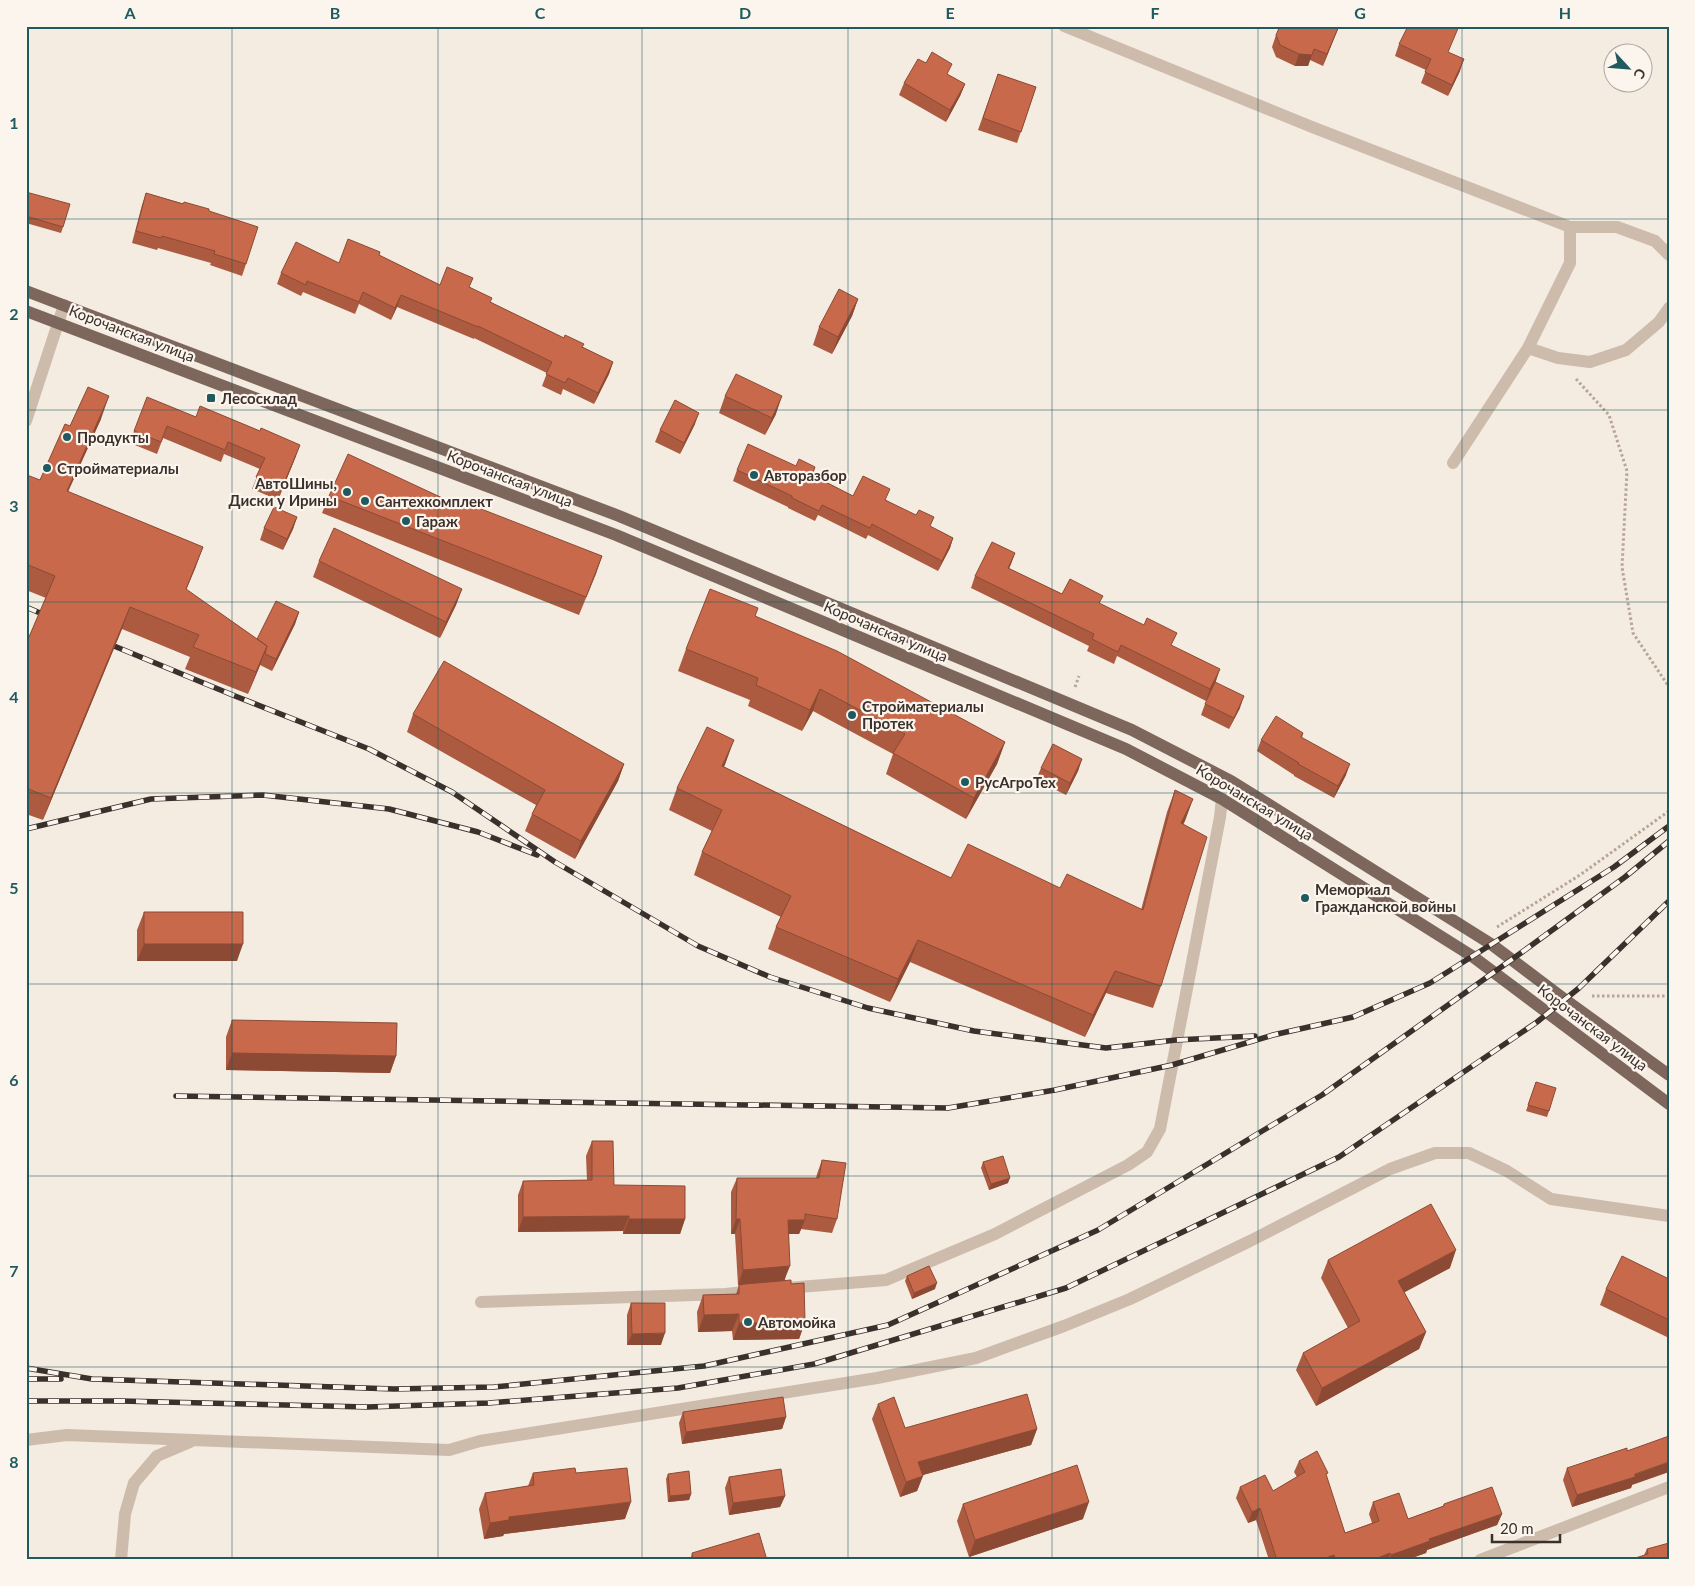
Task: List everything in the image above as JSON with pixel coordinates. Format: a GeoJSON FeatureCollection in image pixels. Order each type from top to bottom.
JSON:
{"type":"FeatureCollection","features":[{"type":"Feature","properties":{"kind":"main road","name":"Корочанская улица"},"geometry":{"type":"LineString","coordinates":[[26,291],[619,516],[1132,730],[1231,781],[1491,944],[1669,1075]]}},
{"type":"Feature","properties":{"kind":"main road","name":"Корочанская улица"},"geometry":{"type":"LineString","coordinates":[[26,311],[616,535],[1126,749],[1222,799],[1480,961],[1669,1104]]}},
{"type":"Feature","properties":{"kind":"street"},"geometry":{"type":"LineString","coordinates":[[1064,26],[1320,130],[1570,227],[1617,227],[1655,241],[1669,255]]}},
{"type":"Feature","properties":{"kind":"street"},"geometry":{"type":"LineString","coordinates":[[1453,463],[1528,348],[1570,263],[1570,227]]}},
{"type":"Feature","properties":{"kind":"street"},"geometry":{"type":"LineString","coordinates":[[26,421],[64,305]]}},
{"type":"Feature","properties":{"kind":"street"},"geometry":{"type":"LineString","coordinates":[[1528,348],[1558,358],[1590,362],[1626,350],[1659,322],[1669,308]]}},
{"type":"Feature","properties":{"kind":"street"},"geometry":{"type":"LineString","coordinates":[[481,1302],[726,1294],[886,1280],[995,1234],[1128,1165],[1147,1152],[1160,1129],[1222,799]]}},
{"type":"Feature","properties":{"kind":"street"},"geometry":{"type":"LineString","coordinates":[[26,1440],[67,1435],[449,1450],[480,1442],[877,1378],[976,1358],[1064,1326],[1130,1299],[1390,1169],[1435,1152],[1469,1152],[1507,1172],[1551,1199],[1669,1216]]}},
{"type":"Feature","properties":{"kind":"street"},"geometry":{"type":"LineString","coordinates":[[121,1560],[125,1514],[134,1483],[157,1456],[195,1440]]}},
{"type":"Feature","properties":{"kind":"street"},"geometry":{"type":"LineString","coordinates":[[1480,1560],[1669,1487]]}},
{"type":"Feature","properties":{"kind":"path"},"geometry":{"type":"LineString","coordinates":[[1558,358],[1609,415],[1627,470],[1622,567],[1633,633],[1669,687]]}},
{"type":"Feature","properties":{"kind":"path"},"geometry":{"type":"LineString","coordinates":[[1495,929],[1580,875],[1669,811]]}},
{"type":"Feature","properties":{"kind":"path"},"geometry":{"type":"LineString","coordinates":[[1590,996],[1669,996]]}},
{"type":"Feature","properties":{"kind":"building"},"geometry":{"type":"Polygon","coordinates":[[[1280,26],[1339,26],[1327,54],[1314,49],[1312,55],[1299,54],[1280,45],[1276,35],[1280,26]]]}},
{"type":"Feature","properties":{"kind":"building"},"geometry":{"type":"Polygon","coordinates":[[[1408,26],[1459,26],[1448,52],[1464,59],[1452,85],[1425,72],[1431,59],[1399,44],[1408,26]]]}},
{"type":"Feature","properties":{"kind":"building"},"geometry":{"type":"Polygon","coordinates":[[[932,52],[952,64],[947,74],[965,84],[950,110],[904,83],[918,59],[926,63],[932,52]]]}},
{"type":"Feature","properties":{"kind":"building"},"geometry":{"type":"Polygon","coordinates":[[[998,74],[1036,87],[1021,132],[983,118],[998,74]]]}},
{"type":"Feature","properties":{"kind":"building"},"geometry":{"type":"Polygon","coordinates":[[[26,192],[70,204],[63,227],[26,216],[26,192]]]}},
{"type":"Feature","properties":{"kind":"building"},"geometry":{"type":"Polygon","coordinates":[[[146,193],[183,204],[184,202],[209,209],[209,211],[258,227],[246,264],[214,254],[215,251],[162,236],[161,238],[136,231],[146,193]]]}},
{"type":"Feature","properties":{"kind":"building"},"geometry":{"type":"Polygon","coordinates":[[[348,239],[380,252],[379,255],[440,285],[447,267],[473,278],[469,287],[492,298],[490,302],[564,338],[565,335],[584,344],[582,347],[613,362],[598,393],[568,378],[565,383],[546,374],[552,362],[478,326],[401,295],[395,308],[363,292],[359,302],[307,281],[306,285],[281,273],[296,242],[339,263],[348,239]]]}},
{"type":"Feature","properties":{"kind":"building"},"geometry":{"type":"Polygon","coordinates":[[[839,289],[858,299],[838,337],[819,327],[839,289]]]}},
{"type":"Feature","properties":{"kind":"building"},"geometry":{"type":"Polygon","coordinates":[[[736,374],[782,396],[772,418],[725,396],[736,374]]]}},
{"type":"Feature","properties":{"kind":"building"},"geometry":{"type":"Polygon","coordinates":[[[88,387],[109,396],[67,491],[203,547],[186,589],[267,646],[256,672],[193,647],[199,635],[130,607],[51,798],[26,788],[26,644],[55,576],[26,564],[26,477],[27,475],[40,480],[65,424],[70,426],[88,387]]]}},
{"type":"Feature","properties":{"kind":"building"},"geometry":{"type":"Polygon","coordinates":[[[147,397],[196,417],[200,406],[260,431],[261,428],[300,445],[282,488],[256,477],[265,458],[228,442],[225,450],[167,426],[161,442],[134,431],[147,397]]]}},
{"type":"Feature","properties":{"kind":"building"},"geometry":{"type":"Polygon","coordinates":[[[675,400],[699,413],[684,443],[660,430],[675,400]]]}},
{"type":"Feature","properties":{"kind":"building"},"geometry":{"type":"Polygon","coordinates":[[[748,444],[796,466],[799,459],[815,467],[812,475],[853,496],[863,476],[890,489],[885,500],[916,515],[919,510],[934,517],[930,526],[953,538],[942,561],[872,524],[870,528],[822,505],[819,511],[737,470],[748,444]]]}},
{"type":"Feature","properties":{"kind":"building"},"geometry":{"type":"Polygon","coordinates":[[[348,454],[451,502],[453,498],[602,556],[586,597],[329,496],[348,454]]]}},
{"type":"Feature","properties":{"kind":"building"},"geometry":{"type":"Polygon","coordinates":[[[274,507],[297,517],[287,539],[264,528],[274,507]]]}},
{"type":"Feature","properties":{"kind":"building"},"geometry":{"type":"Polygon","coordinates":[[[334,528],[462,589],[446,622],[319,561],[334,528]]]}},
{"type":"Feature","properties":{"kind":"building"},"geometry":{"type":"Polygon","coordinates":[[[992,542],[1015,553],[1008,568],[1062,594],[1070,579],[1103,596],[1099,603],[1144,625],[1147,618],[1177,633],[1171,645],[1220,669],[1210,689],[1121,645],[1118,652],[1092,639],[1094,634],[975,576],[992,542]]]}},
{"type":"Feature","properties":{"kind":"building"},"geometry":{"type":"Polygon","coordinates":[[[710,589],[758,608],[755,616],[837,651],[1005,742],[974,798],[893,753],[905,734],[820,689],[810,710],[756,685],[758,678],[686,649],[710,589]]]}},
{"type":"Feature","properties":{"kind":"building"},"geometry":{"type":"Polygon","coordinates":[[[276,601],[299,612],[276,659],[265,654],[267,646],[257,639],[276,601]]]}},
{"type":"Feature","properties":{"kind":"building"},"geometry":{"type":"Polygon","coordinates":[[[444,661],[624,764],[581,841],[532,814],[545,790],[413,714],[444,661]]]}},
{"type":"Feature","properties":{"kind":"building"},"geometry":{"type":"Polygon","coordinates":[[[1215,682],[1244,696],[1234,718],[1205,704],[1215,682]]]}},
{"type":"Feature","properties":{"kind":"building"},"geometry":{"type":"Polygon","coordinates":[[[1276,716],[1303,733],[1301,737],[1350,764],[1338,786],[1298,764],[1261,740],[1276,716]]]}},
{"type":"Feature","properties":{"kind":"building"},"geometry":{"type":"Polygon","coordinates":[[[707,727],[734,740],[722,766],[951,878],[968,844],[1060,888],[1067,874],[1143,910],[1175,790],[1193,799],[1181,823],[1207,837],[1161,986],[1115,971],[1093,1015],[918,940],[898,979],[776,927],[791,896],[702,852],[722,810],[677,788],[707,727]]]}},
{"type":"Feature","properties":{"kind":"building"},"geometry":{"type":"Polygon","coordinates":[[[1053,744],[1082,759],[1070,783],[1041,768],[1053,744]]]}},
{"type":"Feature","properties":{"kind":"building"},"geometry":{"type":"Polygon","coordinates":[[[144,912],[243,912],[243,944],[144,944],[144,912]]]}},
{"type":"Feature","properties":{"kind":"building"},"geometry":{"type":"Polygon","coordinates":[[[232,1020],[397,1023],[396,1056],[232,1053],[232,1020]]]}},
{"type":"Feature","properties":{"kind":"building"},"geometry":{"type":"Polygon","coordinates":[[[1536,1082],[1556,1088],[1549,1111],[1528,1105],[1536,1082]]]}},
{"type":"Feature","properties":{"kind":"building"},"geometry":{"type":"Polygon","coordinates":[[[592,1141],[613,1141],[614,1185],[685,1186],[685,1219],[629,1219],[629,1216],[523,1217],[523,1181],[592,1180],[592,1141]]]}},
{"type":"Feature","properties":{"kind":"building"},"geometry":{"type":"Polygon","coordinates":[[[1003,1156],[1010,1178],[991,1184],[983,1162],[1003,1156]]]}},
{"type":"Feature","properties":{"kind":"building"},"geometry":{"type":"Polygon","coordinates":[[[822,1160],[846,1163],[837,1219],[805,1214],[805,1220],[788,1220],[790,1266],[743,1270],[740,1219],[736,1219],[737,1178],[819,1178],[822,1160]]]}},
{"type":"Feature","properties":{"kind":"building"},"geometry":{"type":"Polygon","coordinates":[[[1431,1204],[1456,1250],[1398,1281],[1426,1332],[1322,1388],[1303,1353],[1360,1321],[1328,1260],[1431,1204]]]}},
{"type":"Feature","properties":{"kind":"building"},"geometry":{"type":"Polygon","coordinates":[[[1622,1256],[1669,1279],[1669,1320],[1606,1289],[1622,1256]]]}},
{"type":"Feature","properties":{"kind":"building"},"geometry":{"type":"Polygon","coordinates":[[[929,1266],[937,1283],[914,1293],[907,1276],[929,1266]]]}},
{"type":"Feature","properties":{"kind":"building"},"geometry":{"type":"Polygon","coordinates":[[[791,1280],[791,1284],[804,1283],[805,1322],[739,1323],[739,1314],[704,1315],[703,1295],[739,1294],[739,1285],[791,1280]]]}},
{"type":"Feature","properties":{"kind":"building"},"geometry":{"type":"Polygon","coordinates":[[[631,1303],[665,1303],[665,1333],[632,1334],[631,1303]]]}},
{"type":"Feature","properties":{"kind":"building"},"geometry":{"type":"Polygon","coordinates":[[[1027,1394],[1037,1429],[918,1462],[923,1476],[906,1482],[878,1404],[894,1397],[905,1428],[1027,1394]]]}},
{"type":"Feature","properties":{"kind":"building"},"geometry":{"type":"Polygon","coordinates":[[[783,1397],[786,1417],[686,1432],[683,1412],[783,1397]]]}},
{"type":"Feature","properties":{"kind":"building"},"geometry":{"type":"Polygon","coordinates":[[[1669,1436],[1669,1462],[1635,1474],[1635,1477],[1577,1495],[1567,1468],[1627,1448],[1627,1451],[1669,1436]]]}},
{"type":"Feature","properties":{"kind":"building"},"geometry":{"type":"Polygon","coordinates":[[[1317,1451],[1328,1473],[1326,1474],[1345,1533],[1379,1521],[1373,1502],[1399,1493],[1408,1519],[1492,1487],[1502,1514],[1373,1560],[1336,1560],[1334,1555],[1320,1560],[1277,1560],[1260,1508],[1252,1512],[1240,1487],[1265,1475],[1273,1491],[1305,1472],[1299,1461],[1317,1451]]]}},
{"type":"Feature","properties":{"kind":"building"},"geometry":{"type":"Polygon","coordinates":[[[1077,1465],[1089,1502],[975,1540],[963,1504],[1077,1465]]]}},
{"type":"Feature","properties":{"kind":"building"},"geometry":{"type":"Polygon","coordinates":[[[575,1468],[576,1473],[627,1468],[631,1502],[509,1517],[509,1520],[490,1523],[485,1493],[534,1485],[533,1473],[575,1468]]]}},
{"type":"Feature","properties":{"kind":"building"},"geometry":{"type":"Polygon","coordinates":[[[781,1469],[785,1496],[733,1503],[729,1477],[781,1469]]]}},
{"type":"Feature","properties":{"kind":"building"},"geometry":{"type":"Polygon","coordinates":[[[689,1471],[691,1494],[670,1496],[668,1474],[689,1471]]]}},
{"type":"Feature","properties":{"kind":"building"},"geometry":{"type":"Polygon","coordinates":[[[759,1533],[767,1560],[694,1560],[692,1553],[759,1533]]]}},
{"type":"Feature","properties":{"kind":"building"},"geometry":{"type":"Polygon","coordinates":[[[1669,1543],[1669,1560],[1629,1560],[1648,1554],[1647,1549],[1669,1543]]]}},
{"type":"Feature","properties":{"kind":"railway"},"geometry":{"type":"LineString","coordinates":[[26,607],[52,618]]}},
{"type":"Feature","properties":{"kind":"railway"},"geometry":{"type":"LineString","coordinates":[[102,641],[369,749],[452,792],[555,862],[698,946],[770,977],[868,1008],[974,1031],[1106,1048],[1176,1040],[1255,1036]]}},
{"type":"Feature","properties":{"kind":"railway"},"geometry":{"type":"LineString","coordinates":[[26,829],[151,799],[263,795],[389,809],[478,832],[537,855]]}},
{"type":"Feature","properties":{"kind":"railway"},"geometry":{"type":"LineString","coordinates":[[176,1096],[948,1108],[1055,1090],[1172,1065],[1273,1035],[1353,1017],[1430,983],[1614,867],[1669,826]]}},
{"type":"Feature","properties":{"kind":"railway"},"geometry":{"type":"LineString","coordinates":[[26,1368],[92,1379],[394,1389],[494,1387],[704,1366],[888,1325],[1098,1230],[1322,1095],[1625,877],[1669,841]]}},
{"type":"Feature","properties":{"kind":"railway"},"geometry":{"type":"LineString","coordinates":[[26,1401],[121,1401],[367,1407],[489,1403],[678,1388],[814,1364],[1066,1288],[1339,1157],[1537,1022],[1579,988],[1669,901]]}},
{"type":"Feature","properties":{"kind":"railway"},"geometry":{"type":"LineString","coordinates":[[26,1379],[61,1379]]}},
{"type":"Feature","properties":{"kind":"place","name":"Лесосклад"},"geometry":{"type":"Point","coordinates":[211,398]}},
{"type":"Feature","properties":{"kind":"place","name":"Продукты"},"geometry":{"type":"Point","coordinates":[67,437]}},
{"type":"Feature","properties":{"kind":"place","name":"Стройматериалы"},"geometry":{"type":"Point","coordinates":[47,468]}},
{"type":"Feature","properties":{"kind":"place","name":"Авторазбор"},"geometry":{"type":"Point","coordinates":[754,475]}},
{"type":"Feature","properties":{"kind":"place","name":"АвтоШины, Диски у Ирины"},"geometry":{"type":"Point","coordinates":[347,492]}},
{"type":"Feature","properties":{"kind":"place","name":"Сантехкомплект"},"geometry":{"type":"Point","coordinates":[365,501]}},
{"type":"Feature","properties":{"kind":"place","name":"Гараж"},"geometry":{"type":"Point","coordinates":[406,521]}},
{"type":"Feature","properties":{"kind":"place","name":"Стройматериалы Протек"},"geometry":{"type":"Point","coordinates":[852,715]}},
{"type":"Feature","properties":{"kind":"place","name":"РусАгроТех"},"geometry":{"type":"Point","coordinates":[965,782]}},
{"type":"Feature","properties":{"kind":"place","name":"Мемориал Гражданской войны"},"geometry":{"type":"Point","coordinates":[1305,898]}},
{"type":"Feature","properties":{"kind":"place","name":"Автомойка"},"geometry":{"type":"Point","coordinates":[748,1322]}}]}
